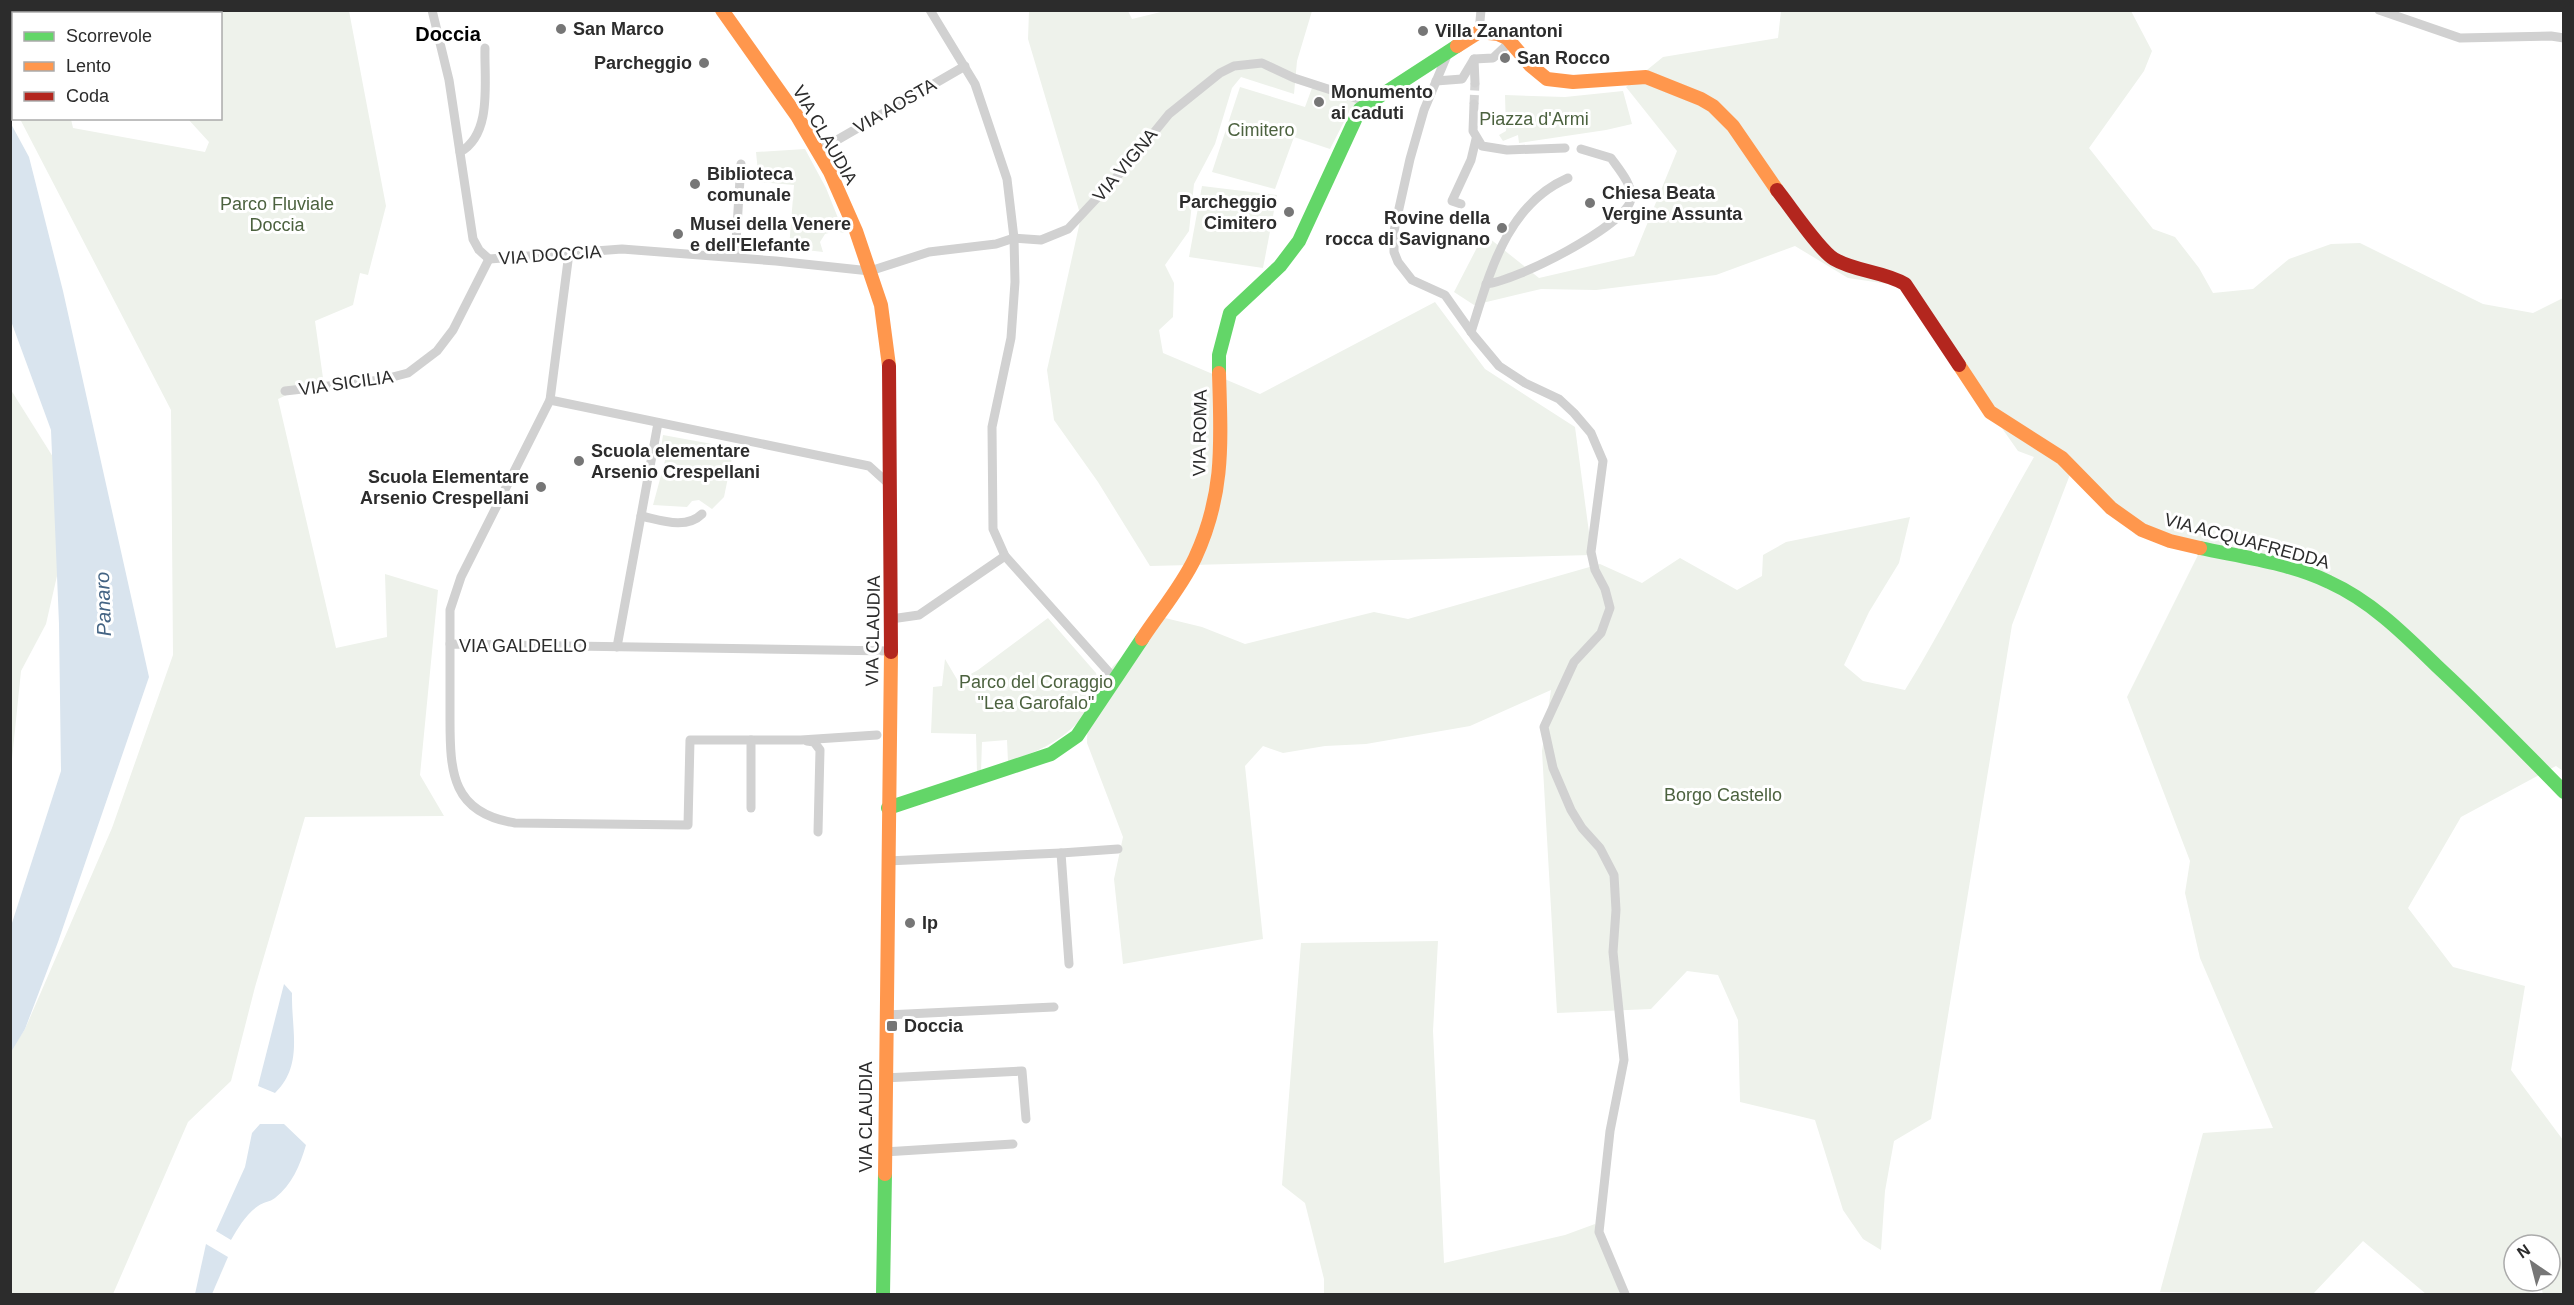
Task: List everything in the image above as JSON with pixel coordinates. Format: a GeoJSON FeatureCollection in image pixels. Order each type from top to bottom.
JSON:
{"type":"FeatureCollection","features":[{"type":"Feature","properties":{"kind":"street","name":"VIA DOCCIA"},"geometry":{"type":"LineString","coordinates":[[432,10],[449,80],[473,239],[478,250],[489,259],[622,249],[735,257],[870,271]]}},
{"type":"Feature","properties":{"kind":"street","name":"VIA CLAUDIA"},"geometry":{"type":"LineString","coordinates":[[722,10],[818,151],[847,212],[881,306],[889,370],[891,487],[883,1294]]}},
{"type":"Feature","properties":{"kind":"street"},"geometry":{"type":"LineString","coordinates":[[930,10],[965,66],[990,122],[1007,179],[1014,238],[1015,282],[1011,338],[992,427],[993,529],[1005,556],[1115,679]]}},
{"type":"Feature","properties":{"kind":"street"},"geometry":{"type":"LineString","coordinates":[[1474,59],[1493,58],[1510,42],[1498,34],[1479,32],[1481,10]]}},
{"type":"Feature","properties":{"kind":"street"},"geometry":{"type":"LineString","coordinates":[[2379,10],[2460,38],[2551,36],[2564,39]]}},
{"type":"Feature","properties":{"kind":"street","name":"VIA ROMA"},"geometry":{"type":"LineString","coordinates":[[888,808],[1051,754],[1077,736],[1194,560],[1211,517],[1221,465],[1219,355],[1230,313],[1280,266],[1299,241],[1353,119],[1368,102],[1479,32]]}},
{"type":"Feature","properties":{"kind":"street","name":"VIA ACQUAFREDDA"},"geometry":{"type":"LineString","coordinates":[[1510,42],[1530,65],[1547,78],[1573,82],[1646,77],[1686,92],[1713,106],[1733,126],[1763,174],[1832,258],[1850,266],[1893,277],[1905,284],[1990,411],[2062,458],[2111,508],[2142,530],[2170,541],[2281,566],[2328,581],[2359,599],[2389,620],[2492,718],[2564,792]]}},
{"type":"Feature","properties":{"kind":"street"},"geometry":{"type":"LineString","coordinates":[[460,152],[470,147],[484,118],[485,48]]}},
{"type":"Feature","properties":{"kind":"street"},"geometry":{"type":"LineString","coordinates":[[1449,51],[1424,110],[1410,159],[1394,231],[1394,252],[1404,272],[1412,280],[1446,295],[1471,332],[1499,366],[1525,383],[1559,399],[1574,413],[1591,434],[1603,461],[1591,552],[1595,570],[1605,589],[1610,608],[1602,633],[1574,662],[1544,727],[1553,768],[1570,810],[1600,848],[1614,874],[1616,910],[1613,952],[1624,1060],[1610,1131],[1599,1232],[1625,1294]]}},
{"type":"Feature","properties":{"kind":"street"},"geometry":{"type":"LineString","coordinates":[[1436,81],[1462,79],[1474,59]]}},
{"type":"Feature","properties":{"kind":"street"},"geometry":{"type":"LineString","coordinates":[[1474,59],[1474,83]]}},
{"type":"Feature","properties":{"kind":"street","name":"VIA VIGNA"},"geometry":{"type":"LineString","coordinates":[[870,271],[929,252],[996,244],[1014,238],[1041,240],[1068,229],[1125,168],[1169,114],[1220,73],[1249,62],[1262,63],[1294,78],[1368,102]]}},
{"type":"Feature","properties":{"kind":"street","name":"VIA AOSTA"},"geometry":{"type":"LineString","coordinates":[[825,147],[965,66]]}},
{"type":"Feature","properties":{"kind":"street"},"geometry":{"type":"LineString","coordinates":[[1461,204],[1452,201],[1471,160],[1476,139],[1474,104]]}},
{"type":"Feature","properties":{"kind":"street"},"geometry":{"type":"LineString","coordinates":[[1476,139],[1482,146],[1492,150],[1565,148]]}},
{"type":"Feature","properties":{"kind":"street"},"geometry":{"type":"LineString","coordinates":[[1486,284],[1502,283],[1582,243],[1623,215],[1631,200],[1631,190],[1619,170],[1611,158],[1581,149]]}},
{"type":"Feature","properties":{"kind":"street"},"geometry":{"type":"LineString","coordinates":[[735,257],[741,164]]}},
{"type":"Feature","properties":{"kind":"street"},"geometry":{"type":"LineString","coordinates":[[1471,332],[1486,284],[1511,226],[1555,184],[1568,178]]}},
{"type":"Feature","properties":{"kind":"street"},"geometry":{"type":"LineString","coordinates":[[450,644],[450,610],[461,577],[550,400],[569,253]]}},
{"type":"Feature","properties":{"kind":"street","name":"VIA SICILIA"},"geometry":{"type":"LineString","coordinates":[[285,391],[381,380],[408,373],[437,351],[453,330],[489,259]]}},
{"type":"Feature","properties":{"kind":"street"},"geometry":{"type":"LineString","coordinates":[[550,400],[869,466],[891,487]]}},
{"type":"Feature","properties":{"kind":"street"},"geometry":{"type":"LineString","coordinates":[[617,647],[658,423]]}},
{"type":"Feature","properties":{"kind":"street"},"geometry":{"type":"LineString","coordinates":[[869,466],[890,454]]}},
{"type":"Feature","properties":{"kind":"street"},"geometry":{"type":"LineString","coordinates":[[641,516],[679,523],[690,521],[702,514]]}},
{"type":"Feature","properties":{"kind":"street"},"geometry":{"type":"LineString","coordinates":[[891,620],[919,615],[1005,556]]}},
{"type":"Feature","properties":{"kind":"street","name":"VIA GALDELLO"},"geometry":{"type":"LineString","coordinates":[[877,735],[801,740],[690,740],[688,825],[514,823],[497,820],[479,812],[464,799],[454,779],[450,753],[450,644],[890,651]]}},
{"type":"Feature","properties":{"kind":"street"},"geometry":{"type":"LineString","coordinates":[[751,740],[751,808]]}},
{"type":"Feature","properties":{"kind":"street"},"geometry":{"type":"LineString","coordinates":[[801,740],[814,742],[820,750],[818,832]]}},
{"type":"Feature","properties":{"kind":"street"},"geometry":{"type":"LineString","coordinates":[[887,861],[1118,849]]}},
{"type":"Feature","properties":{"kind":"street"},"geometry":{"type":"LineString","coordinates":[[1061,853],[1069,964]]}},
{"type":"Feature","properties":{"kind":"street"},"geometry":{"type":"LineString","coordinates":[[886,1016],[1054,1007]]}},
{"type":"Feature","properties":{"kind":"street"},"geometry":{"type":"LineString","coordinates":[[885,1078],[1022,1071],[1026,1119]]}},
{"type":"Feature","properties":{"kind":"street"},"geometry":{"type":"LineString","coordinates":[[884,1152],[1013,1144]]}},
{"type":"Feature","properties":{"kind":"green space"},"geometry":{"type":"Polygon","coordinates":[[[11,10],[28,11],[12,12],[12,104],[10,100],[11,10]]]}},
{"type":"Feature","properties":{"kind":"green space","name":"Parco Fluviale Doccia"},"geometry":{"type":"Polygon","coordinates":[[[55,10],[349,11],[386,206],[368,275],[360,273],[353,305],[315,321],[323,378],[278,399],[336,648],[387,637],[385,574],[438,590],[420,775],[444,816],[305,817],[255,987],[231,1081],[188,1122],[113,1294],[11,1294],[10,1052],[25,1029],[112,828],[173,655],[171,410],[21,120],[71,120],[73,128],[205,152],[209,142],[189,120],[222,120],[222,12],[55,12],[55,10]]]}},
{"type":"Feature","properties":{"kind":"green space"},"geometry":{"type":"Polygon","coordinates":[[[1169,10],[1312,11],[1297,61],[1294,94],[1241,77],[1232,88],[1215,144],[1194,184],[1189,231],[1165,265],[1174,283],[1173,317],[1159,330],[1163,353],[1260,394],[1435,302],[1485,369],[1575,427],[1592,555],[1150,566],[1098,482],[1054,420],[1047,370],[1081,217],[1028,39],[1029,11],[1128,11],[1132,19],[1169,10]]]}},
{"type":"Feature","properties":{"kind":"green space","name":"Borgo Castello"},"geometry":{"type":"Polygon","coordinates":[[[1781,11],[2131,11],[2152,51],[2144,71],[2089,148],[2153,229],[2175,237],[2199,268],[2213,293],[2253,289],[2289,259],[2331,244],[2360,243],[2483,304],[2533,313],[2563,298],[2563,771],[2556,766],[2461,817],[2408,908],[2453,967],[2525,986],[2511,1070],[2563,1140],[2563,1294],[2543,1293],[2562,1293],[2562,1233],[2502,1233],[2502,1293],[2528,1294],[2426,1294],[2363,1241],[2313,1294],[2160,1292],[2203,1133],[2273,1128],[2200,958],[2185,893],[2190,861],[2127,697],[2202,547],[2136,535],[2071,472],[2012,625],[1931,1119],[1894,1141],[1885,1191],[1881,1250],[1863,1239],[1843,1210],[1815,1120],[1740,1102],[1738,1020],[1718,975],[1687,971],[1651,1009],[1557,1013],[1542,751],[1551,690],[1470,726],[1366,744],[1325,746],[1283,753],[1263,746],[1245,766],[1263,939],[1123,964],[1114,879],[1123,837],[1087,743],[1088,712],[1070,730],[1052,743],[1008,762],[1007,740],[982,742],[981,772],[977,773],[976,734],[931,733],[933,687],[942,686],[945,659],[958,681],[978,670],[1048,618],[1096,673],[1100,689],[1113,666],[1165,618],[1202,627],[1245,644],[1374,612],[1408,619],[1600,564],[1642,583],[1680,558],[1737,590],[1762,576],[1763,555],[1786,542],[1910,517],[1899,563],[1869,612],[1844,665],[1863,681],[1905,690],[2034,457],[2018,451],[1902,286],[1848,278],[1795,246],[1716,275],[1596,290],[1541,289],[1474,305],[1454,292],[1484,234],[1539,278],[1634,256],[1677,151],[1626,87],[1663,57],[1778,38],[1781,11]]]}},
{"type":"Feature","properties":{"kind":"green space","name":"Cimitero"},"geometry":{"type":"Polygon","coordinates":[[[1240,87],[1305,107],[1312,88],[1359,102],[1349,112],[1330,149],[1294,137],[1275,189],[1212,172],[1240,87]]]}},
{"type":"Feature","properties":{"kind":"green space","name":"Piazza d'Armi"},"geometry":{"type":"Polygon","coordinates":[[[1623,91],[1632,124],[1519,143],[1518,135],[1503,141],[1499,135],[1506,131],[1505,95],[1565,97],[1623,91]]]}},
{"type":"Feature","properties":{"kind":"green space"},"geometry":{"type":"Polygon","coordinates":[[[805,149],[826,188],[844,233],[835,231],[825,234],[820,242],[823,252],[789,248],[794,185],[759,182],[756,152],[805,149]]]}},
{"type":"Feature","properties":{"kind":"green space","name":"Cimitero"},"geometry":{"type":"Polygon","coordinates":[[[1202,186],[1277,195],[1263,268],[1189,257],[1202,186]]]}},
{"type":"Feature","properties":{"kind":"green space"},"geometry":{"type":"Polygon","coordinates":[[[11,390],[53,457],[62,554],[46,624],[21,671],[11,769],[11,390]]]}},
{"type":"Feature","properties":{"kind":"green space"},"geometry":{"type":"Polygon","coordinates":[[[663,435],[734,448],[724,497],[712,509],[699,500],[692,501],[687,507],[653,505],[666,457],[660,455],[663,435]]]}},
{"type":"Feature","properties":{"kind":"green space"},"geometry":{"type":"Polygon","coordinates":[[[1438,941],[1433,1031],[1444,1263],[1565,1235],[1595,1224],[1620,1294],[1324,1294],[1324,1279],[1305,1203],[1282,1185],[1301,943],[1438,941]]]}},
{"type":"Feature","properties":{"kind":"water","name":"Panaro"},"geometry":{"type":"Polygon","coordinates":[[[10,122],[29,157],[63,291],[149,677],[58,942],[25,1029],[11,1052],[11,926],[61,771],[59,624],[51,430],[11,321],[10,122]]]}},
{"type":"Feature","properties":{"kind":"water"},"geometry":{"type":"Polygon","coordinates":[[[284,984],[292,993],[293,1059],[290,1071],[275,1093],[258,1086],[284,984]]]}},
{"type":"Feature","properties":{"kind":"water"},"geometry":{"type":"Polygon","coordinates":[[[260,1124],[284,1124],[306,1145],[291,1181],[275,1198],[250,1213],[231,1240],[216,1231],[245,1167],[252,1133],[260,1124]]]}},
{"type":"Feature","properties":{"kind":"water"},"geometry":{"type":"Polygon","coordinates":[[[206,1244],[228,1257],[212,1294],[195,1294],[206,1244]]]}},
{"type":"Feature","properties":{"kind":"tunnel"},"geometry":{"type":"LineString","coordinates":[[1474,104],[1475,83]]}},
{"type":"Feature","properties":{"kind":"traffic: fast"},"geometry":{"type":"LineString","coordinates":[[1219,373],[1219,355],[1230,313],[1280,266],[1299,241],[1360,109],[1457,46]]}},
{"type":"Feature","properties":{"kind":"traffic: fast"},"geometry":{"type":"LineString","coordinates":[[2200,548],[2266,561],[2314,575],[2360,599],[2414,644],[2564,792]]}},
{"type":"Feature","properties":{"kind":"traffic: fast"},"geometry":{"type":"LineString","coordinates":[[888,808],[1051,754],[1077,736],[1142,639]]}},
{"type":"Feature","properties":{"kind":"traffic: fast"},"geometry":{"type":"LineString","coordinates":[[883,1294],[885,1174]]}},
{"type":"Feature","properties":{"kind":"traffic: slow"},"geometry":{"type":"LineString","coordinates":[[722,10],[797,116],[830,172],[856,231],[881,305],[889,366]]}},
{"type":"Feature","properties":{"kind":"traffic: slow"},"geometry":{"type":"LineString","coordinates":[[1457,46],[1479,32],[1498,34],[1507,38],[1530,65],[1547,79],[1573,82],[1646,77],[1701,99],[1713,106],[1733,126],[1777,190]]}},
{"type":"Feature","properties":{"kind":"traffic: slow"},"geometry":{"type":"LineString","coordinates":[[1959,365],[1990,412],[2062,458],[2111,508],[2142,530],[2170,541],[2200,548]]}},
{"type":"Feature","properties":{"kind":"traffic: slow"},"geometry":{"type":"LineString","coordinates":[[1142,639],[1190,568],[1212,511],[1219,467],[1219,373]]}},
{"type":"Feature","properties":{"kind":"traffic: slow"},"geometry":{"type":"LineString","coordinates":[[885,1174],[891,652]]}},
{"type":"Feature","properties":{"kind":"traffic: jam"},"geometry":{"type":"LineString","coordinates":[[1777,190],[1813,237],[1834,259],[1851,267],[1888,276],[1905,284],[1959,365]]}},
{"type":"Feature","properties":{"kind":"traffic: jam"},"geometry":{"type":"LineString","coordinates":[[889,366],[891,652]]}},
{"type":"Feature","properties":{"kind":"place","name":"San Marco"},"geometry":{"type":"Point","coordinates":[561,29]}},
{"type":"Feature","properties":{"kind":"place","name":"Villa Zanantoni"},"geometry":{"type":"Point","coordinates":[1423,31]}},
{"type":"Feature","properties":{"kind":"place","name":"San Rocco"},"geometry":{"type":"Point","coordinates":[1505,58]}},
{"type":"Feature","properties":{"kind":"place","name":"Parcheggio"},"geometry":{"type":"Point","coordinates":[704,63]}},
{"type":"Feature","properties":{"kind":"place","name":"Monumento ai caduti"},"geometry":{"type":"Point","coordinates":[1319,102]}},
{"type":"Feature","properties":{"kind":"place","name":"Biblioteca comunale"},"geometry":{"type":"Point","coordinates":[695,184]}},
{"type":"Feature","properties":{"kind":"place","name":"Chiesa Beata Vergine Assunta"},"geometry":{"type":"Point","coordinates":[1590,203]}},
{"type":"Feature","properties":{"kind":"place","name":"Parcheggio Cimitero"},"geometry":{"type":"Point","coordinates":[1289,212]}},
{"type":"Feature","properties":{"kind":"place","name":"Rovine della rocca di Savignano"},"geometry":{"type":"Point","coordinates":[1502,228]}},
{"type":"Feature","properties":{"kind":"place","name":"Musei della Venere e dell'Elefante"},"geometry":{"type":"Point","coordinates":[678,234]}},
{"type":"Feature","properties":{"kind":"place","name":"Scuola elementare Arsenio Crespellani"},"geometry":{"type":"Point","coordinates":[579,461]}},
{"type":"Feature","properties":{"kind":"place","name":"Scuola Elementare Arsenio Crespellani"},"geometry":{"type":"Point","coordinates":[541,487]}},
{"type":"Feature","properties":{"kind":"place","name":"Ip"},"geometry":{"type":"Point","coordinates":[910,923]}},
{"type":"Feature","properties":{"kind":"place","name":"Doccia"},"geometry":{"type":"Point","coordinates":[892,1026]}},
{"type":"Feature","properties":{"kind":"district","name":"Doccia"},"geometry":{"type":"Point","coordinates":[448,34]}},
{"type":"Feature","properties":{"kind":"park label","name":"Parco del Coraggio \"Lea Garofalo\""},"geometry":{"type":"Point","coordinates":[1036,692]}}]}
